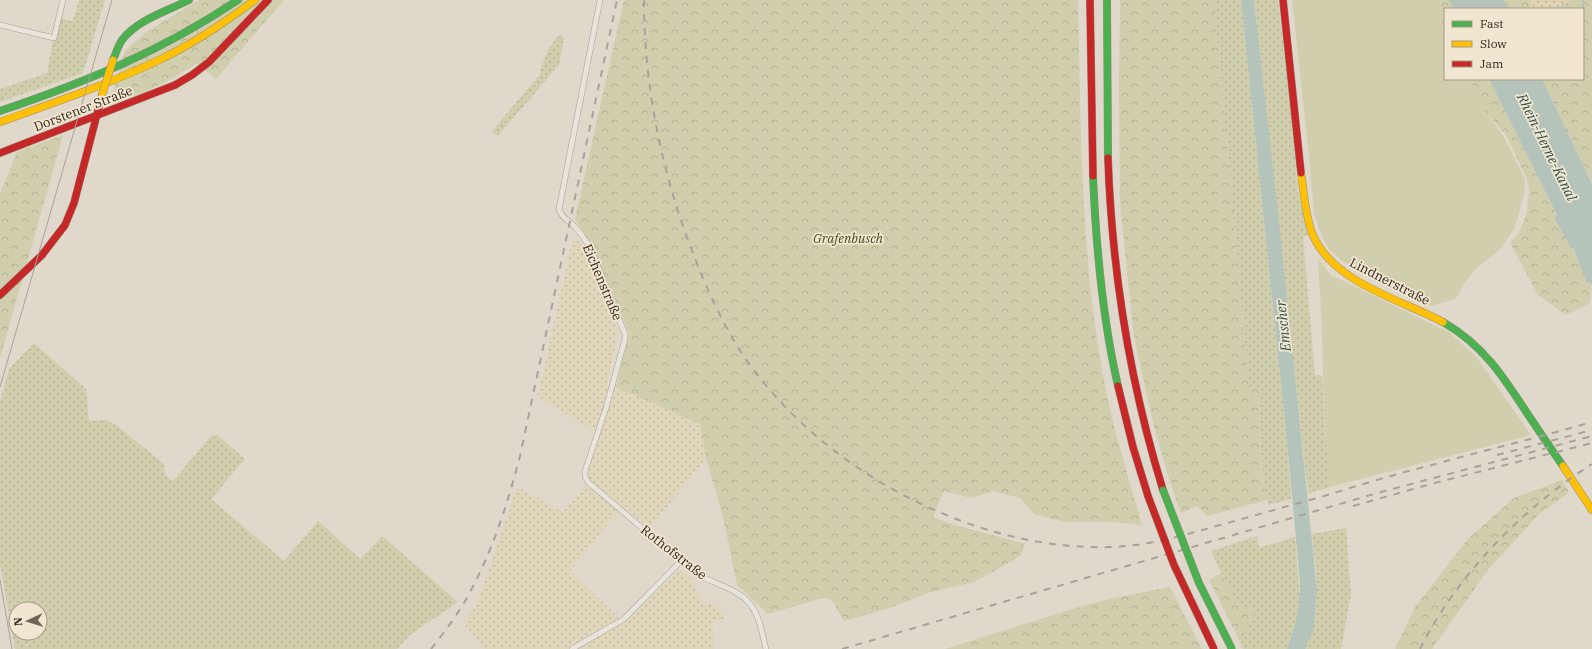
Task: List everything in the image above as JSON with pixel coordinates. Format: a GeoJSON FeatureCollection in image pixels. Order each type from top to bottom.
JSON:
{"type":"FeatureCollection","features":[{"type":"Feature","properties":{"kind":"main road"},"geometry":{"type":"LineString","coordinates":[[0,111],[78,84],[132,61],[185,34],[238,0]]}},
{"type":"Feature","properties":{"kind":"main road"},"geometry":{"type":"LineString","coordinates":[[0,122],[76,95],[157,61],[222,24],[255,0]]}},
{"type":"Feature","properties":{"kind":"main road","name":"Dorstener Straße"},"geometry":{"type":"LineString","coordinates":[[0,153],[175,85],[192,75],[209,62],[268,0]]}},
{"type":"Feature","properties":{"kind":"main road"},"geometry":{"type":"LineString","coordinates":[[1090,0],[1091,147],[1097,245],[1113,365],[1135,456],[1148,496],[1174,566],[1214,649]]}},
{"type":"Feature","properties":{"kind":"main road"},"geometry":{"type":"LineString","coordinates":[[1107,0],[1108,145],[1111,207],[1118,286],[1129,360],[1151,451],[1164,490],[1199,583],[1232,649]]}},
{"type":"Feature","properties":{"kind":"main road","name":"Lindnerstraße"},"geometry":{"type":"LineString","coordinates":[[1283,0],[1305,206],[1310,225],[1319,245],[1332,262],[1343,272],[1366,285],[1441,321],[1462,334],[1481,351],[1501,374],[1592,510]]}},
{"type":"Feature","properties":{"kind":"main road"},"geometry":{"type":"LineString","coordinates":[[0,295],[42,255],[65,225],[74,203],[96,116],[117,49],[130,32],[186,1]]}},
{"type":"Feature","properties":{"kind":"street"},"geometry":{"type":"LineString","coordinates":[[0,25],[54,38],[63,0]]}},
{"type":"Feature","properties":{"kind":"street","name":"Eichenstraße"},"geometry":{"type":"LineString","coordinates":[[585,477],[585,470],[606,408],[625,339],[625,334],[590,247],[574,226],[561,216],[558,209],[600,0]]}},
{"type":"Feature","properties":{"kind":"street","name":"Rothofstraße"},"geometry":{"type":"LineString","coordinates":[[585,477],[588,482],[702,577],[737,592],[748,601],[756,614],[766,649]]}},
{"type":"Feature","properties":{"kind":"street"},"geometry":{"type":"LineString","coordinates":[[572,649],[624,619],[681,561]]}},
{"type":"Feature","properties":{"kind":"shaded area"},"geometry":{"type":"Polygon","coordinates":[[[575,240],[581,242],[586,251],[616,323],[618,335],[606,385],[616,387],[700,424],[706,458],[650,528],[622,506],[570,571],[623,622],[633,615],[680,569],[692,580],[699,597],[704,602],[716,606],[724,615],[724,618],[713,623],[714,649],[484,649],[464,623],[476,606],[517,487],[563,512],[583,489],[600,435],[538,396],[572,242],[575,240]]]}},
{"type":"Feature","properties":{"kind":"green space"},"geometry":{"type":"Polygon","coordinates":[[[79,0],[105,0],[83,73],[0,102],[0,89],[47,73],[57,18],[73,21],[79,0]]]}},
{"type":"Feature","properties":{"kind":"green space"},"geometry":{"type":"Polygon","coordinates":[[[199,0],[284,0],[216,79],[197,63],[180,74],[146,91],[125,99],[116,100],[114,95],[114,86],[125,51],[146,32],[199,0]]]}},
{"type":"Feature","properties":{"kind":"green space","name":"Grafenbusch"},"geometry":{"type":"Polygon","coordinates":[[[624,0],[1078,0],[1083,193],[1091,289],[1105,385],[1117,438],[1142,525],[1112,522],[1066,522],[1035,515],[1020,498],[993,491],[971,498],[944,491],[933,517],[958,526],[1025,544],[1021,555],[974,582],[931,592],[890,608],[844,621],[833,602],[826,597],[768,614],[737,585],[723,517],[706,458],[700,424],[616,387],[629,333],[592,245],[575,219],[624,0]]]}},
{"type":"Feature","properties":{"kind":"green space"},"geometry":{"type":"Polygon","coordinates":[[[1120,0],[1214,0],[1249,388],[1260,388],[1261,458],[1267,500],[1207,516],[1197,506],[1181,513],[1154,427],[1134,337],[1120,205],[1120,0]]]}},
{"type":"Feature","properties":{"kind":"green space"},"geometry":{"type":"Polygon","coordinates":[[[1214,0],[1241,0],[1287,441],[1291,499],[1268,505],[1263,476],[1260,433],[1260,388],[1249,388],[1214,0]]]}},
{"type":"Feature","properties":{"kind":"green space"},"geometry":{"type":"Polygon","coordinates":[[[1254,0],[1278,0],[1291,111],[1298,192],[1309,235],[1303,237],[1315,375],[1322,375],[1324,420],[1330,487],[1308,494],[1254,0]]]}},
{"type":"Feature","properties":{"kind":"green space"},"geometry":{"type":"Polygon","coordinates":[[[1292,0],[1431,0],[1444,27],[1444,80],[1470,80],[1485,111],[1504,137],[1525,180],[1524,194],[1515,227],[1501,248],[1475,270],[1454,299],[1431,306],[1343,262],[1328,248],[1314,213],[1292,0]]]}},
{"type":"Feature","properties":{"kind":"green space"},"geometry":{"type":"Polygon","coordinates":[[[1431,0],[1449,0],[1453,8],[1444,8],[1444,27],[1431,0]]]}},
{"type":"Feature","properties":{"kind":"green space"},"geometry":{"type":"Polygon","coordinates":[[[1504,0],[1592,0],[1592,184],[1542,80],[1584,80],[1584,8],[1508,8],[1504,0]]]}},
{"type":"Feature","properties":{"kind":"green space"},"geometry":{"type":"Polygon","coordinates":[[[560,34],[564,38],[559,65],[498,136],[492,131],[541,73],[540,70],[549,48],[560,34]]]}},
{"type":"Feature","properties":{"kind":"green space"},"geometry":{"type":"Polygon","coordinates":[[[1470,80],[1490,80],[1557,215],[1588,283],[1590,282],[1591,298],[1589,304],[1566,315],[1538,295],[1510,243],[1520,231],[1527,212],[1529,189],[1527,179],[1506,135],[1485,111],[1470,80]]]}},
{"type":"Feature","properties":{"kind":"green space"},"geometry":{"type":"Polygon","coordinates":[[[63,135],[0,358],[0,194],[17,152],[63,135]]]}},
{"type":"Feature","properties":{"kind":"green space"},"geometry":{"type":"Polygon","coordinates":[[[1318,259],[1331,275],[1450,333],[1477,358],[1531,435],[1330,487],[1324,420],[1322,327],[1318,259]]]}},
{"type":"Feature","properties":{"kind":"green space"},"geometry":{"type":"Polygon","coordinates":[[[34,343],[86,389],[89,421],[105,420],[115,424],[164,464],[165,475],[173,481],[212,435],[217,435],[245,459],[211,499],[284,561],[318,521],[360,559],[382,536],[458,602],[410,635],[397,649],[15,649],[14,641],[48,641],[48,601],[8,601],[8,609],[0,564],[0,402],[9,369],[34,343]]]}},
{"type":"Feature","properties":{"kind":"green space"},"geometry":{"type":"Polygon","coordinates":[[[1562,480],[1568,490],[1567,494],[1538,515],[1488,570],[1432,649],[1395,649],[1415,607],[1468,539],[1514,498],[1562,480]]]}},
{"type":"Feature","properties":{"kind":"green space"},"geometry":{"type":"Polygon","coordinates":[[[1346,528],[1351,595],[1341,649],[1305,649],[1311,635],[1314,621],[1317,593],[1312,534],[1346,528]]]}},
{"type":"Feature","properties":{"kind":"green space"},"geometry":{"type":"Polygon","coordinates":[[[1257,536],[1259,548],[1295,537],[1300,600],[1298,617],[1287,649],[1243,649],[1241,644],[1255,610],[1239,606],[1211,551],[1257,536]]]}},
{"type":"Feature","properties":{"kind":"green space"},"geometry":{"type":"Polygon","coordinates":[[[1221,573],[1239,606],[1255,610],[1241,644],[1209,580],[1221,573]]]}},
{"type":"Feature","properties":{"kind":"green space"},"geometry":{"type":"Polygon","coordinates":[[[1170,587],[1202,649],[945,649],[1079,607],[1114,598],[1170,587]]]}},
{"type":"Feature","properties":{"kind":"sand"},"geometry":{"type":"Polygon","coordinates":[[[1531,0],[1572,0],[1569,3],[1562,4],[1561,8],[1530,8],[1531,0]]]}},
{"type":"Feature","properties":{"kind":"water","name":"Emscher"},"geometry":{"type":"Polygon","coordinates":[[[1241,0],[1254,0],[1279,221],[1317,590],[1314,628],[1305,649],[1287,649],[1297,616],[1300,583],[1287,441],[1241,0]]]}},
{"type":"Feature","properties":{"kind":"water"},"geometry":{"type":"Polygon","coordinates":[[[1449,0],[1504,0],[1508,8],[1453,8],[1449,0]]]}},
{"type":"Feature","properties":{"kind":"water","name":"Rhein-Herne-Kanal"},"geometry":{"type":"Polygon","coordinates":[[[1490,80],[1542,80],[1592,184],[1592,286],[1590,282],[1587,283],[1573,248],[1571,248],[1555,219],[1557,215],[1490,80]]]}},
{"type":"Feature","properties":{"kind":"waterway"},"geometry":{"type":"LineString","coordinates":[[1583,0],[1583,8]]}},
{"type":"Feature","properties":{"kind":"tram line"},"geometry":{"type":"LineString","coordinates":[[0,387],[112,0]]}},
{"type":"Feature","properties":{"kind":"tram line"},"geometry":{"type":"LineString","coordinates":[[0,580],[12,649]]}},
{"type":"Feature","properties":{"kind":"railway"},"geometry":{"type":"LineString","coordinates":[[431,649],[449,626],[461,607],[483,566],[504,512],[515,475],[617,0]]}},
{"type":"Feature","properties":{"kind":"railway"},"geometry":{"type":"LineString","coordinates":[[644,0],[647,67],[665,166],[684,230],[712,298],[729,333],[761,379],[802,423],[849,462],[901,494],[928,507],[971,524],[1017,538],[1087,547],[1139,545],[1193,533],[1401,473],[1592,422]]}},
{"type":"Feature","properties":{"kind":"railway"},"geometry":{"type":"LineString","coordinates":[[1497,455],[1592,430]]}},
{"type":"Feature","properties":{"kind":"railway"},"geometry":{"type":"LineString","coordinates":[[842,649],[1381,492],[1592,436]]}},
{"type":"Feature","properties":{"kind":"railway"},"geometry":{"type":"LineString","coordinates":[[1353,506],[1431,484],[1592,443]]}},
{"type":"Feature","properties":{"kind":"railway"},"geometry":{"type":"LineString","coordinates":[[1420,649],[1435,622],[1453,595],[1494,545],[1541,501],[1592,464]]}},
{"type":"Feature","properties":{"kind":"traffic: fast"},"geometry":{"type":"LineString","coordinates":[[113,60],[118,47],[128,33],[144,21],[189,0]]}},
{"type":"Feature","properties":{"kind":"traffic: fast"},"geometry":{"type":"LineString","coordinates":[[0,111],[63,89],[123,64],[181,35],[238,0]]}},
{"type":"Feature","properties":{"kind":"traffic: fast"},"geometry":{"type":"LineString","coordinates":[[1107,0],[1108,158]]}},
{"type":"Feature","properties":{"kind":"traffic: fast"},"geometry":{"type":"LineString","coordinates":[[1093,176],[1096,229],[1104,308],[1112,360],[1118,386]]}},
{"type":"Feature","properties":{"kind":"traffic: fast"},"geometry":{"type":"LineString","coordinates":[[1443,322],[1470,341],[1491,362],[1563,466]]}},
{"type":"Feature","properties":{"kind":"traffic: fast"},"geometry":{"type":"LineString","coordinates":[[1163,490],[1199,583],[1232,649]]}},
{"type":"Feature","properties":{"kind":"traffic: slow"},"geometry":{"type":"LineString","coordinates":[[0,122],[99,86],[157,61],[208,33],[255,0]]}},
{"type":"Feature","properties":{"kind":"traffic: slow"},"geometry":{"type":"LineString","coordinates":[[102,95],[113,60]]}},
{"type":"Feature","properties":{"kind":"traffic: slow"},"geometry":{"type":"LineString","coordinates":[[1301,173],[1306,211],[1312,233],[1322,250],[1335,265],[1369,288],[1443,322]]}},
{"type":"Feature","properties":{"kind":"traffic: slow"},"geometry":{"type":"LineString","coordinates":[[1563,466],[1592,510]]}},
{"type":"Feature","properties":{"kind":"traffic: jam"},"geometry":{"type":"LineString","coordinates":[[175,85],[192,75],[209,62],[268,0]]}},
{"type":"Feature","properties":{"kind":"traffic: jam"},"geometry":{"type":"LineString","coordinates":[[1090,0],[1093,176]]}},
{"type":"Feature","properties":{"kind":"traffic: jam"},"geometry":{"type":"LineString","coordinates":[[1283,0],[1301,173]]}},
{"type":"Feature","properties":{"kind":"traffic: jam"},"geometry":{"type":"LineString","coordinates":[[0,153],[175,85]]}},
{"type":"Feature","properties":{"kind":"traffic: jam"},"geometry":{"type":"LineString","coordinates":[[0,295],[42,255],[65,225],[74,203],[102,95]]}},
{"type":"Feature","properties":{"kind":"traffic: jam"},"geometry":{"type":"LineString","coordinates":[[1108,158],[1110,201],[1118,285],[1124,326],[1141,408],[1163,490]]}},
{"type":"Feature","properties":{"kind":"traffic: jam"},"geometry":{"type":"LineString","coordinates":[[1118,386],[1133,447],[1148,496]]}},
{"type":"Feature","properties":{"kind":"traffic: jam"},"geometry":{"type":"LineString","coordinates":[[1148,496],[1174,565],[1214,649]]}}]}
